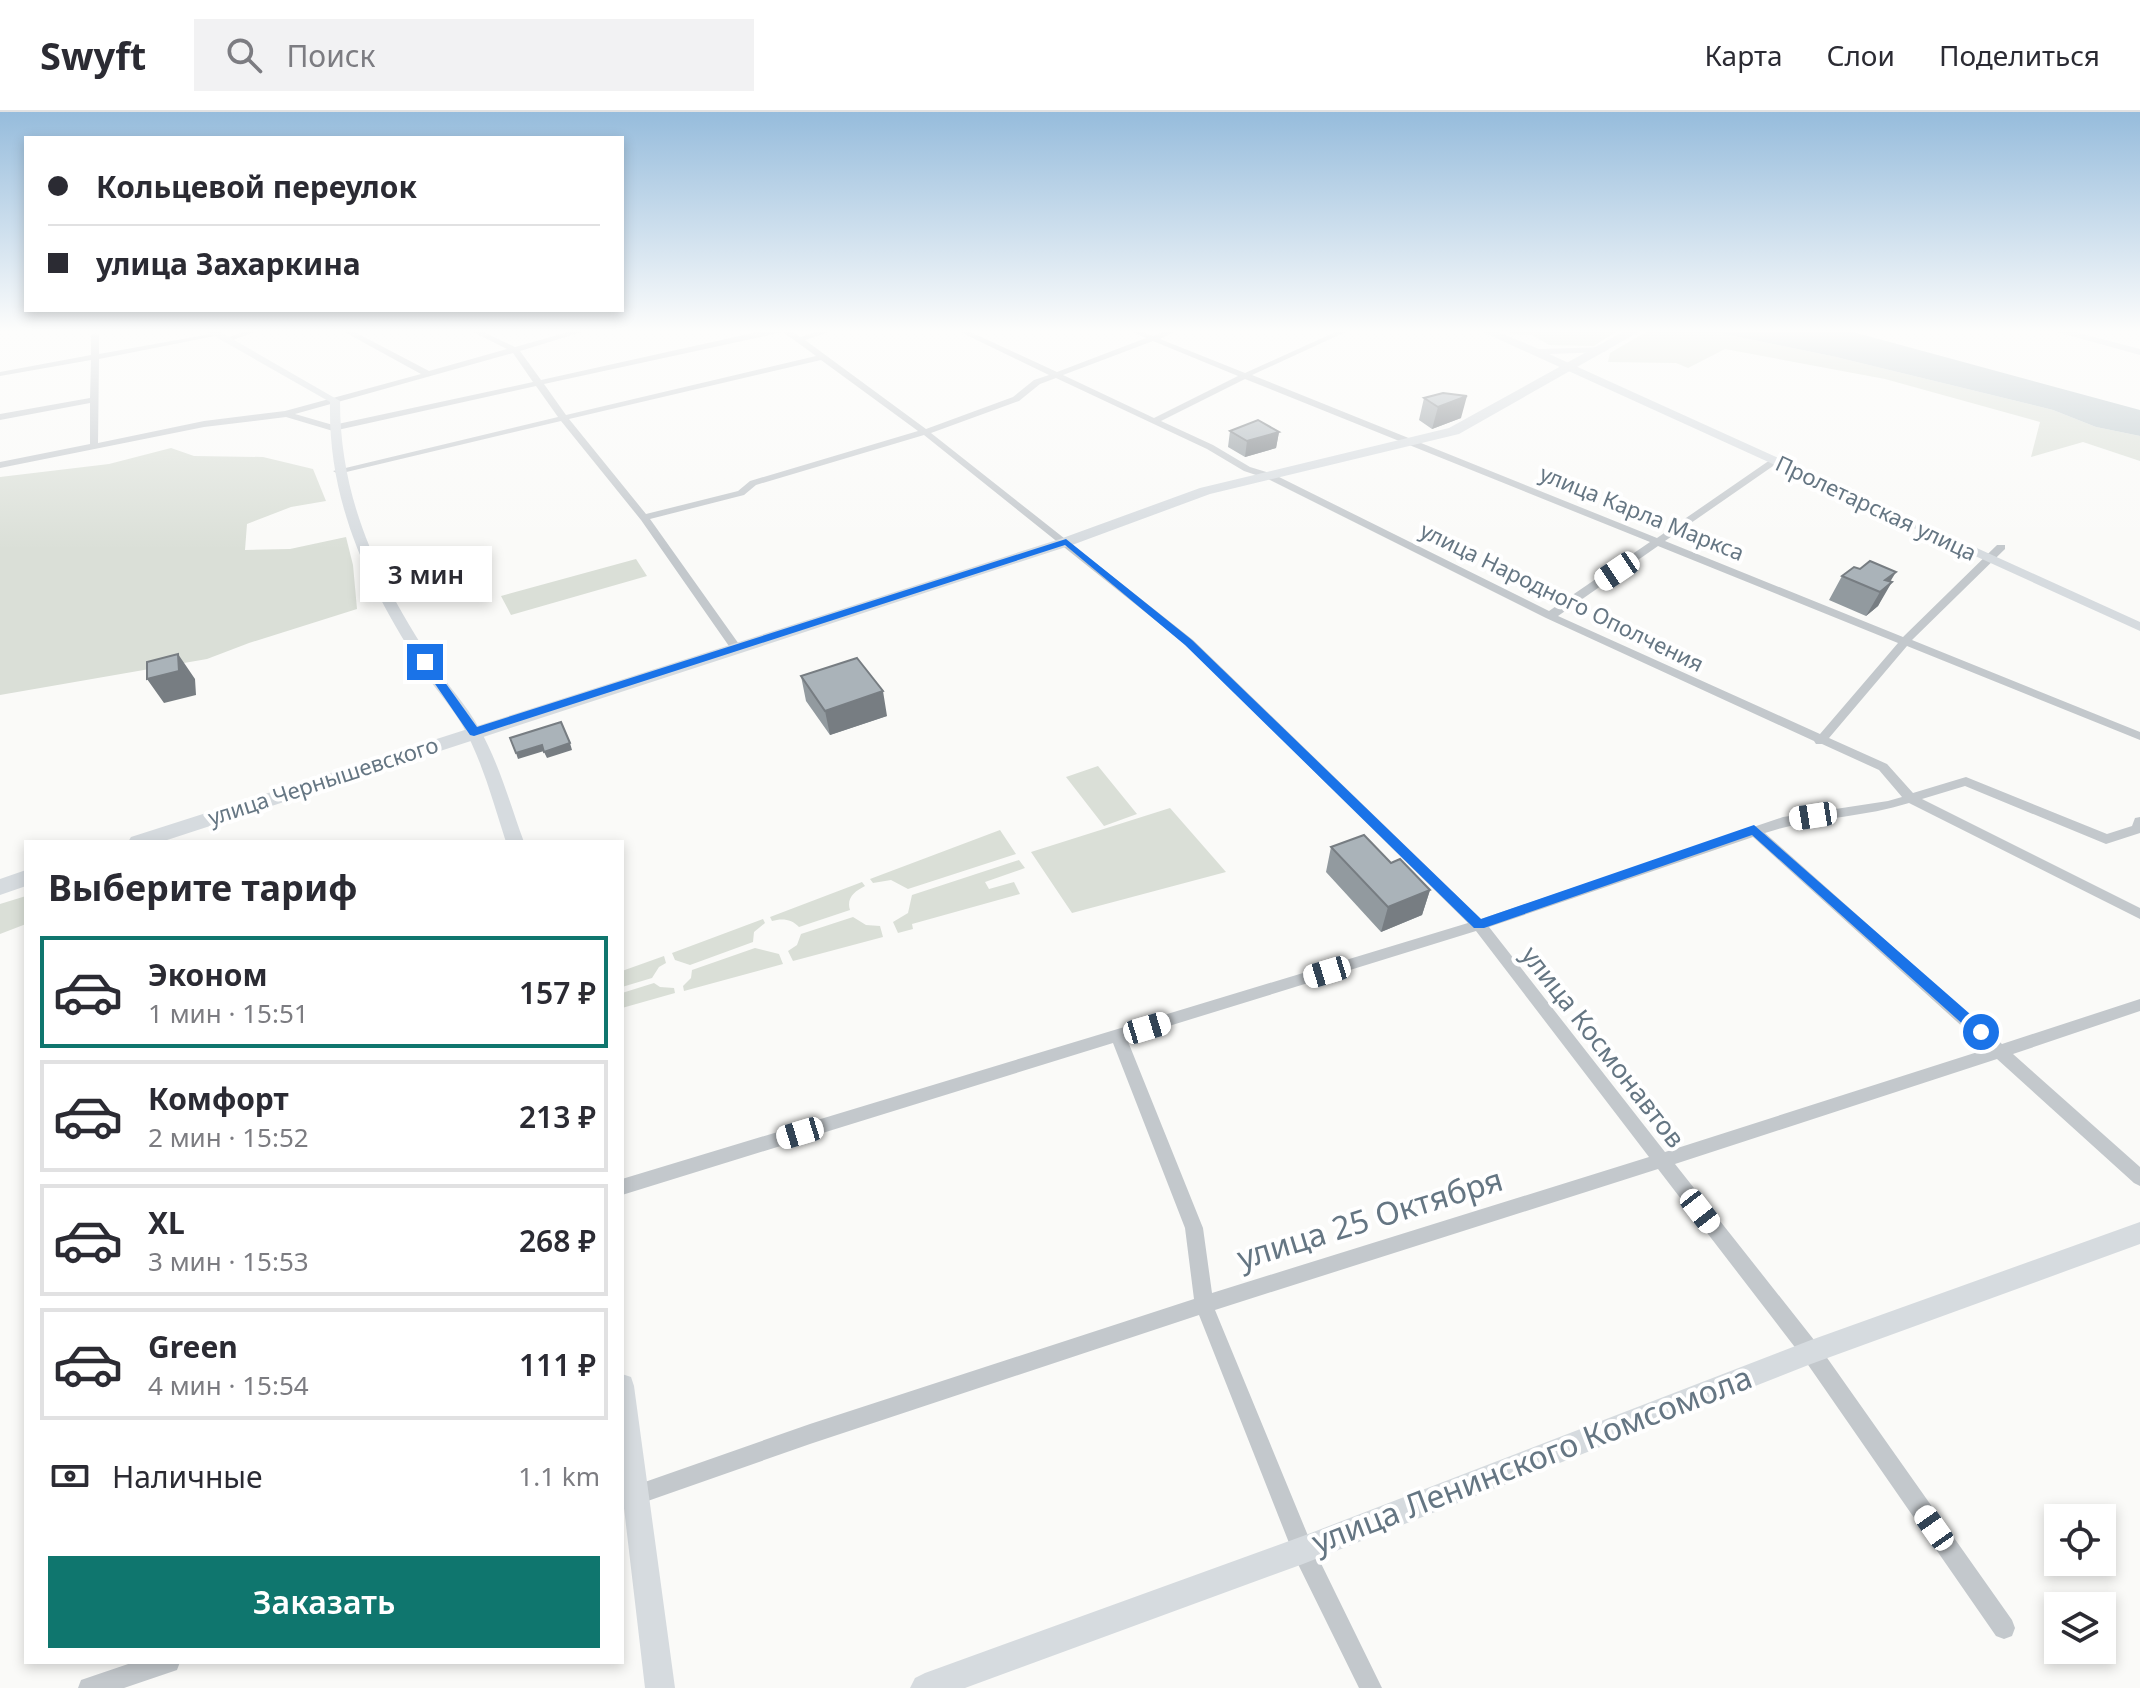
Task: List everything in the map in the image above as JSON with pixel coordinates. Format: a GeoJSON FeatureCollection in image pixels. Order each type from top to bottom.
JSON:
{"type":"FeatureCollection","features":[{"type":"Feature","properties":{"kind":"main road","name":"улица Чернышевского"},"geometry":{"type":"LineString","coordinates":[[144,840],[1066,542],[1205,491],[1412,444],[1454,431],[1507,403]]}},
{"type":"Feature","properties":{"kind":"main road"},"geometry":{"type":"LineString","coordinates":[[0,887],[24,879]]}},
{"type":"Feature","properties":{"kind":"street"},"geometry":{"type":"LineString","coordinates":[[0,417],[79,403]]}},
{"type":"Feature","properties":{"kind":"street"},"geometry":{"type":"LineString","coordinates":[[93,403],[94,446]]}},
{"type":"Feature","properties":{"kind":"street"},"geometry":{"type":"LineString","coordinates":[[0,465],[204,424],[286,414],[329,403]]}},
{"type":"Feature","properties":{"kind":"street"},"geometry":{"type":"LineString","coordinates":[[335,403],[333,428],[338,471],[363,555],[425,662],[474,732],[514,840]]}},
{"type":"Feature","properties":{"kind":"street"},"geometry":{"type":"LineString","coordinates":[[286,414],[333,428],[452,403]]}},
{"type":"Feature","properties":{"kind":"street"},"geometry":{"type":"LineString","coordinates":[[552,403],[644,518],[735,647]]}},
{"type":"Feature","properties":{"kind":"street"},"geometry":{"type":"LineString","coordinates":[[338,471],[637,403]]}},
{"type":"Feature","properties":{"kind":"street","name":"улица Космонавтов"},"geometry":{"type":"LineString","coordinates":[[883,403],[1066,542],[1189,642],[1479,925],[1811,1352],[2004,1628]]}},
{"type":"Feature","properties":{"kind":"street"},"geometry":{"type":"LineString","coordinates":[[644,518],[741,493],[753,483],[925,432],[1006,403]]}},
{"type":"Feature","properties":{"kind":"street","name":"улица Народного Ополчения"},"geometry":{"type":"LineString","coordinates":[[1117,403],[1243,465],[1257,476],[1270,476],[1550,616],[1883,767],[1911,799],[2140,914]]}},
{"type":"Feature","properties":{"kind":"street"},"geometry":{"type":"LineString","coordinates":[[1154,421],[1191,403]]}},
{"type":"Feature","properties":{"kind":"street","name":"улица Карла Маркса"},"geometry":{"type":"LineString","coordinates":[[1312,403],[2140,736]]}},
{"type":"Feature","properties":{"kind":"street","name":"Пролетарская улица"},"geometry":{"type":"LineString","coordinates":[[1646,403],[2140,627]]}},
{"type":"Feature","properties":{"kind":"street"},"geometry":{"type":"LineString","coordinates":[[1550,616],[1773,462]]}},
{"type":"Feature","properties":{"kind":"street"},"geometry":{"type":"LineString","coordinates":[[1820,741],[1905,641],[2001,547]]}},
{"type":"Feature","properties":{"kind":"street"},"geometry":{"type":"LineString","coordinates":[[624,1186],[1479,925],[1788,820],[1911,799],[1966,781],[2106,839],[2139,827]]}},
{"type":"Feature","properties":{"kind":"street"},"geometry":{"type":"LineString","coordinates":[[1754,830],[2140,1178]]}},
{"type":"Feature","properties":{"kind":"street","name":"улица 25 Октября"},"geometry":{"type":"LineString","coordinates":[[629,1498],[744,1455],[1204,1305],[2003,1052],[2140,1005]]}},
{"type":"Feature","properties":{"kind":"street"},"geometry":{"type":"LineString","coordinates":[[1118,1037],[1194,1228],[1204,1305],[1303,1550],[1371,1688]]}},
{"type":"Feature","properties":{"kind":"street","name":"улица Ленинского Комсомола"},"geometry":{"type":"LineString","coordinates":[[925,1688],[1303,1550],[1811,1352],[2140,1233]]}},
{"type":"Feature","properties":{"kind":"street"},"geometry":{"type":"LineString","coordinates":[[624,1418],[629,1498],[660,1688]]}},
{"type":"Feature","properties":{"kind":"street"},"geometry":{"type":"LineString","coordinates":[[89,1688],[163,1664]]}},
{"type":"Feature","properties":{"kind":"shaded area"},"geometry":{"type":"Polygon","coordinates":[[[1970,403],[2022,403],[2053,410],[2096,427],[2140,436],[2140,461],[2083,442],[2031,457],[2040,422],[1970,403]]]}},
{"type":"Feature","properties":{"kind":"shaded area"},"geometry":{"type":"Polygon","coordinates":[[[2022,403],[2113,403],[2140,410],[2140,436],[2096,427],[2053,410],[2022,403]]]}},
{"type":"Feature","properties":{"kind":"shaded area"},"geometry":{"type":"Polygon","coordinates":[[[171,448],[194,456],[263,457],[313,469],[326,501],[291,507],[247,524],[245,550],[290,549],[346,537],[353,565],[357,609],[207,659],[0,695],[0,477],[109,464],[171,448]]]}},
{"type":"Feature","properties":{"kind":"shaded area"},"geometry":{"type":"Polygon","coordinates":[[[636,559],[647,576],[511,615],[501,596],[636,559]]]}},
{"type":"Feature","properties":{"kind":"shaded area"},"geometry":{"type":"Polygon","coordinates":[[[1098,766],[1137,814],[1104,826],[1066,777],[1098,766]]]}},
{"type":"Feature","properties":{"kind":"shaded area"},"geometry":{"type":"Polygon","coordinates":[[[1170,808],[1226,872],[1072,913],[1031,852],[1170,808]]]}},
{"type":"Feature","properties":{"kind":"shaded area"},"geometry":{"type":"Polygon","coordinates":[[[1000,830],[1016,854],[908,889],[891,880],[873,883],[870,879],[1000,830]]]}},
{"type":"Feature","properties":{"kind":"shaded area"},"geometry":{"type":"Polygon","coordinates":[[[1019,860],[1025,868],[985,882],[989,889],[1014,882],[1020,894],[912,924],[913,929],[898,933],[893,922],[908,913],[912,895],[1019,860]]]}},
{"type":"Feature","properties":{"kind":"shaded area"},"geometry":{"type":"Polygon","coordinates":[[[862,882],[865,886],[852,895],[850,910],[799,927],[787,920],[772,921],[770,917],[862,882]]]}},
{"type":"Feature","properties":{"kind":"shaded area"},"geometry":{"type":"Polygon","coordinates":[[[24,897],[24,925],[0,934],[0,904],[24,897]]]}},
{"type":"Feature","properties":{"kind":"shaded area"},"geometry":{"type":"Polygon","coordinates":[[[853,917],[866,925],[880,926],[883,937],[793,961],[788,951],[797,945],[801,934],[853,917]]]}},
{"type":"Feature","properties":{"kind":"shaded area"},"geometry":{"type":"Polygon","coordinates":[[[763,919],[765,923],[754,932],[753,942],[690,965],[675,960],[672,953],[763,919]]]}},
{"type":"Feature","properties":{"kind":"shaded area"},"geometry":{"type":"Polygon","coordinates":[[[755,948],[779,954],[783,964],[684,991],[683,986],[691,978],[692,970],[755,948]]]}},
{"type":"Feature","properties":{"kind":"shaded area"},"geometry":{"type":"Polygon","coordinates":[[[664,956],[666,963],[652,978],[624,986],[624,970],[664,956]]]}},
{"type":"Feature","properties":{"kind":"shaded area"},"geometry":{"type":"Polygon","coordinates":[[[654,983],[660,987],[674,988],[675,993],[624,1007],[624,992],[654,983]]]}},
{"type":"Feature","properties":{"kind":"building"},"geometry":{"type":"Polygon","coordinates":[[[1431,403],[1450,403],[1438,407],[1431,403]]]}},
{"type":"Feature","properties":{"kind":"building"},"geometry":{"type":"Polygon","coordinates":[[[1258,420],[1279,432],[1247,441],[1230,431],[1258,420]]]}},
{"type":"Feature","properties":{"kind":"building"},"geometry":{"type":"Polygon","coordinates":[[[1870,561],[1896,572],[1885,580],[1892,582],[1880,592],[1842,576],[1870,561]]]}},
{"type":"Feature","properties":{"kind":"building"},"geometry":{"type":"Polygon","coordinates":[[[178,654],[179,671],[147,679],[147,662],[178,654]]]}},
{"type":"Feature","properties":{"kind":"building"},"geometry":{"type":"Polygon","coordinates":[[[857,658],[883,691],[825,711],[801,676],[857,658]]]}},
{"type":"Feature","properties":{"kind":"building"},"geometry":{"type":"Polygon","coordinates":[[[561,722],[570,743],[544,752],[542,745],[516,753],[510,738],[561,722]]]}},
{"type":"Feature","properties":{"kind":"building"},"geometry":{"type":"Polygon","coordinates":[[[1364,835],[1391,863],[1400,859],[1430,890],[1388,907],[1331,847],[1364,835]]]}},
{"type":"Feature","properties":{"kind":"route"},"geometry":{"type":"LineString","coordinates":[[425,662],[474,732],[1066,542],[1189,642],[1479,925],[1754,830],[1981,1032]]}}]}
